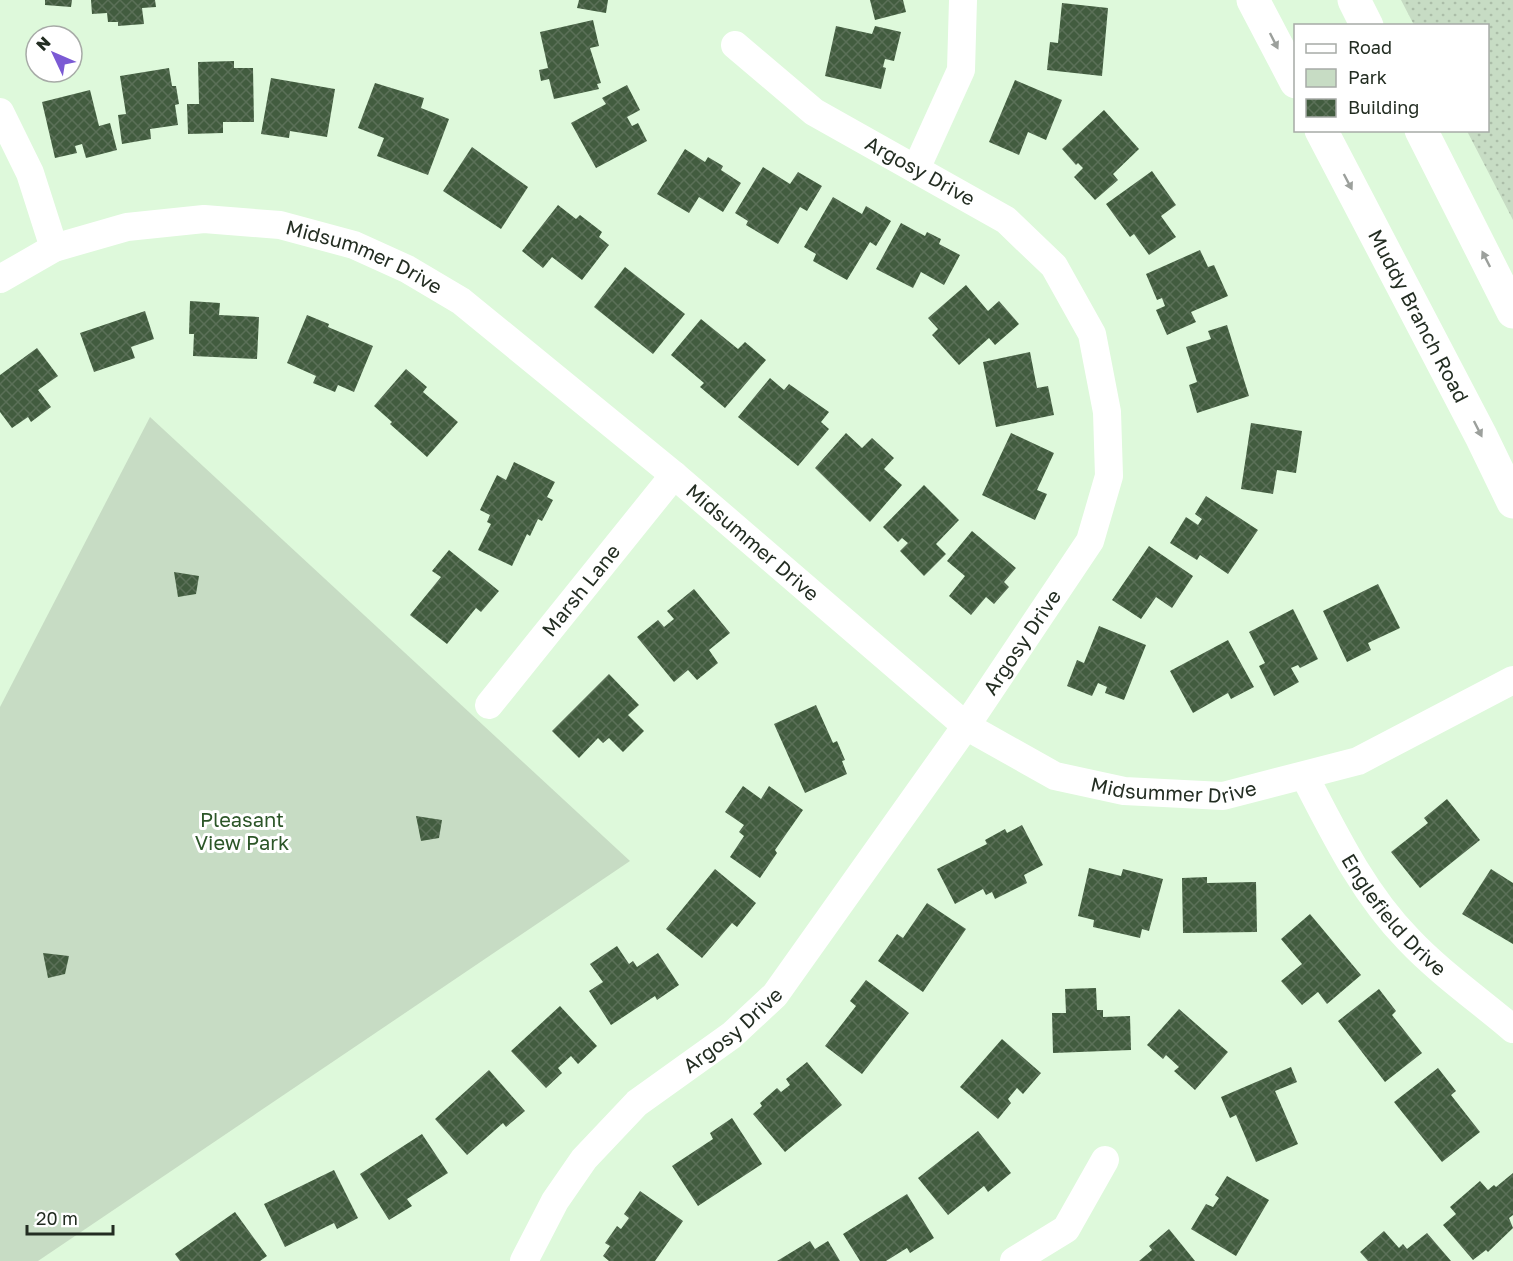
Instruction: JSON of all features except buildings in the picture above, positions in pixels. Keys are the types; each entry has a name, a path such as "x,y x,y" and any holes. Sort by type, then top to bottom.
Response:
{"main road":[{"path":"1253,0 1294,78"},
{"path":"1354,0 1366,24"},
{"name":"Muddy Branch Road","path":"1322,132 1481,436 1513,502"},
{"path":"1422,132 1513,312"}],"street":[{"path":"916,168 961,70 963,0"},
{"name":"Argosy Drive","path":"524,1261 555,1201 584,1159 637,1103 732,1035 775,995 966,726 1090,541 1109,476 1107,412 1092,334 1054,266 1006,220 814,112 735,45"},
{"path":"0,112 30,173 54,248"},
{"name":"Midsummer Drive","path":"0,279 54,248 128,227 204,219 279,225 354,245 407,269 461,301 674,475 966,726 1055,776 1124,791 1223,796 1305,777 1358,761 1513,680"},
{"name":"Marsh Lane","path":"489,705 674,475"},
{"name":"Englefield Drive","path":"1305,777 1341,847 1377,902 1408,940 1513,1029"},
{"path":"1014,1261 1066,1229 1105,1160"}],"green space":[{"path":"1401,0 1513,0 1513,220 1468,132 1489,132 1489,24 1413,24"},
{"name":"Pleasant View Park","path":"150,417 630,861 38,1261 0,1261 0,707"}]}
